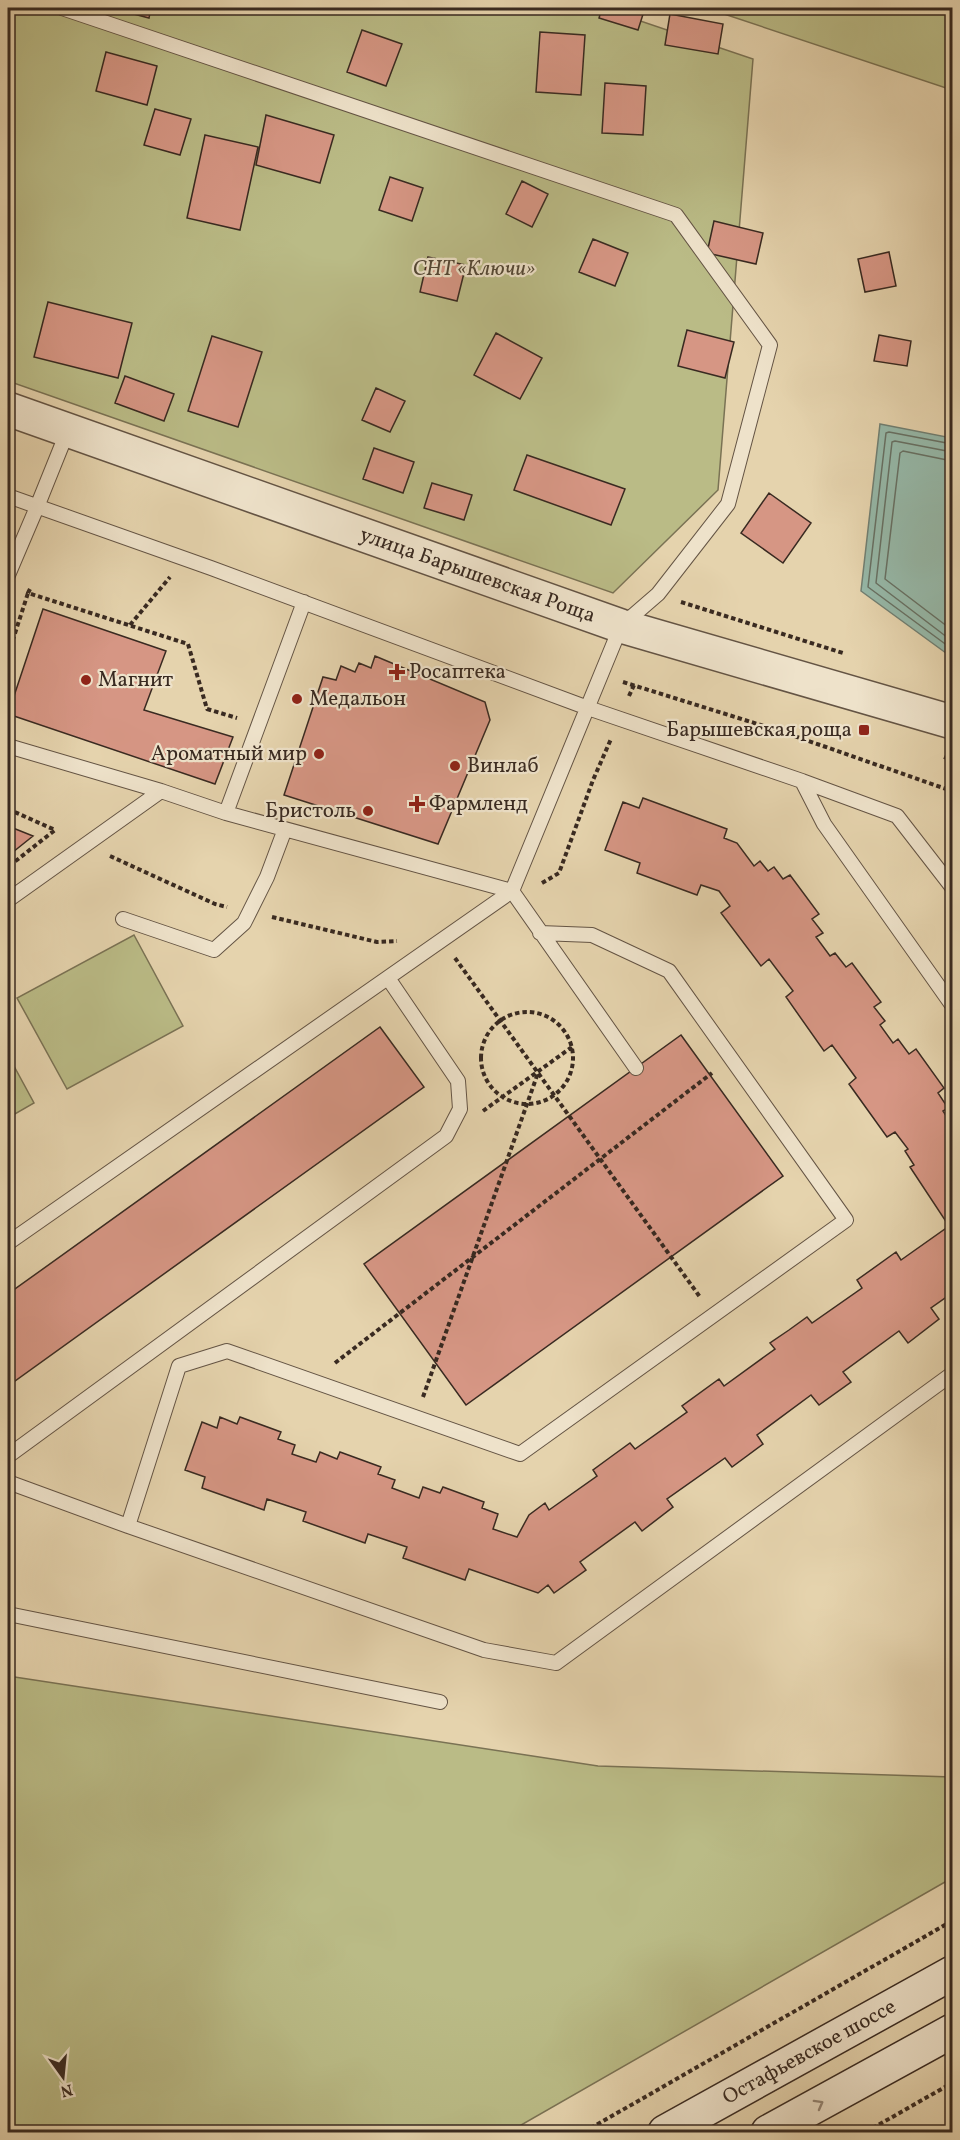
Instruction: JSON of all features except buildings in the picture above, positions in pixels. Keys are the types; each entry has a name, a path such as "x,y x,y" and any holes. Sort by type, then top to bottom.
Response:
{"street":[{"name":"улица Барышевская Роща","path":"8,409 621,626 952,722"},
{"name":"Остафьевское шоссе","path":"665,2133 952,1973"},
{"path":"768,2133 952,2031"}],"lane":[{"path":"8,1243 512,891 621,626 658,594 728,504 770,345 676,215 62,8"},
{"path":"8,574 68,430"},
{"path":"8,496 304,602 588,708 897,816 952,887"},
{"path":"226,813 304,602"},
{"path":"8,746 161,791 226,813 512,891 636,1068"},
{"path":"802,781 824,824 952,1005"},
{"path":"8,900 161,791"},
{"path":"123,919 214,950 244,923 267,877 285,829"},
{"path":"129,1526 179,1366 227,1351 520,1454 846,1220 669,970 592,935 540,933"},
{"path":"8,1456 446,1136 460,1109 458,1081 388,978"},
{"path":"8,1482 484,1650 556,1663 952,1374"},
{"path":"8,1614 440,1702"}],"path":[{"path":"130,625 175,572"},
{"path":"8,655 32,584"},
{"path":"28,593 188,644 207,709 259,725"},
{"path":"658,594 853,656"},
{"path":"601,674 780,731 952,791"},
{"path":"8,809 55,830 8,867"},
{"path":"442,940 714,1315"},
{"path":"535,1012 552,1019 565,1031 573,1047 573,1065 567,1082 555,1095 538,1102 520,1103 503,1097 490,1085 482,1069 482,1050 488,1033 500,1020 517,1013 535,1012"},
{"path":"446,1136 573,1047"},
{"path":"311,1381 731,1058"},
{"path":"416,1417 538,1072"},
{"path":"584,2133 952,1921"},
{"path":"866,2133 952,2083"}],"green space":[{"name":"СНТ «Ключи»","path":"8,8 602,8 753,59 718,490 613,593 8,381"},
{"path":"706,8 952,8 952,90"},
{"path":"134,935 183,1026 67,1089 17,998"},
{"path":"8,1055 34,1103 8,1118"},
{"path":"8,1676 598,1766 952,1777 952,1878 509,2132 8,2132"}],"water":[{"path":"880,424 952,438 952,639 950,656 861,591"}],"place":[{"name":"Росаптека","path":"397,672"},
{"name":"Магнит","path":"86,680"},
{"name":"Медальон","path":"297,699"},
{"name":"Барышевская роща","path":"864,730"},
{"name":"Ароматный мир","path":"319,754"},
{"name":"Винлаб","path":"455,766"},
{"name":"Фармленд","path":"417,804"},
{"name":"Бристоль","path":"368,811"}]}
